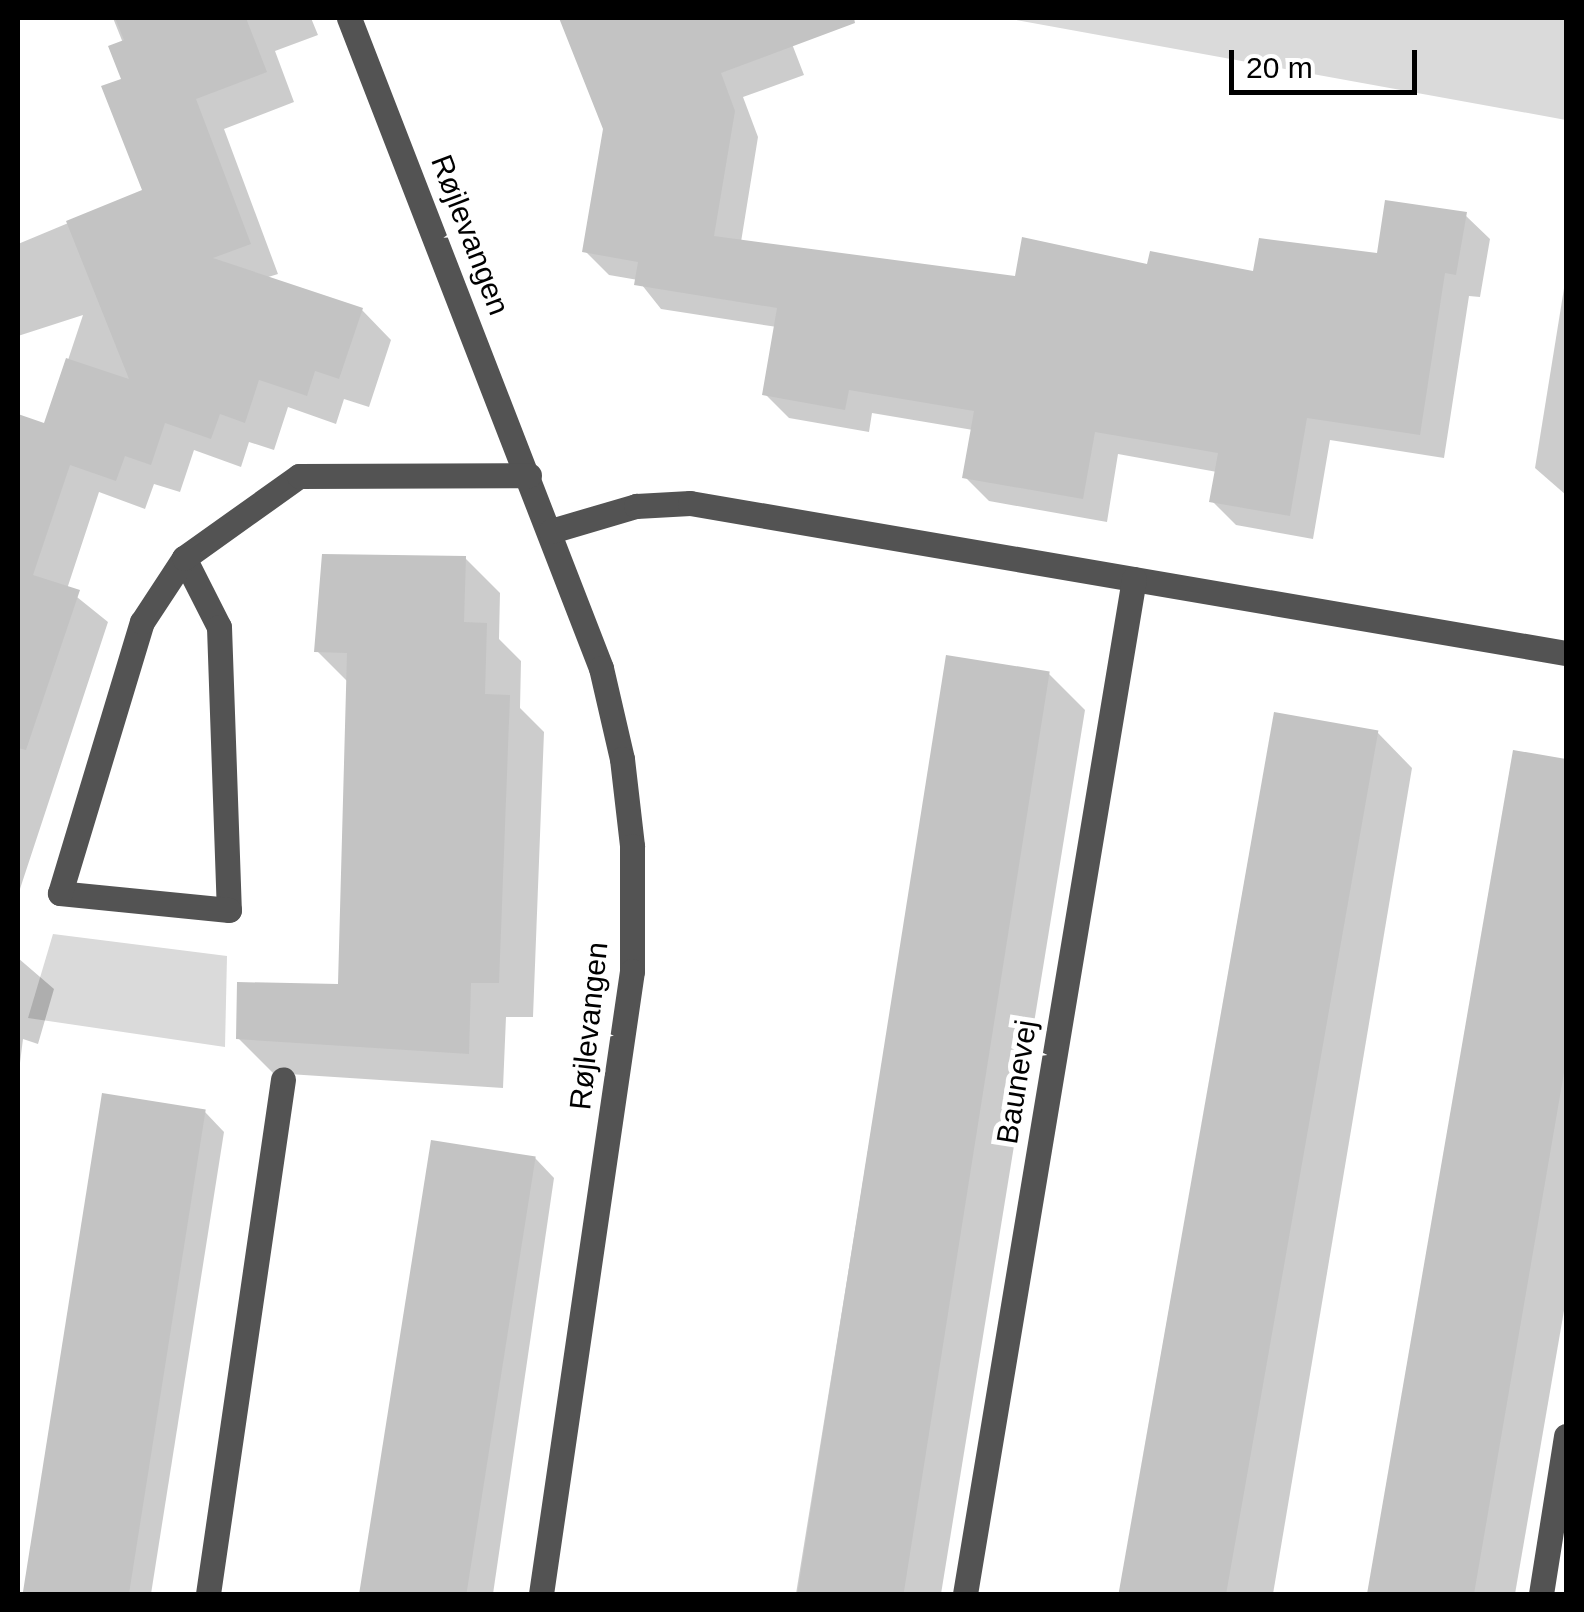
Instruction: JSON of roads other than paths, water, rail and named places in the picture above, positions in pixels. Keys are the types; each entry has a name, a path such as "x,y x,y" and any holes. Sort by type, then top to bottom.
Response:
{"street":[{"name":"Røjlevangen","path":"350,18 602,668 622,759 632,846 632,971 542,1594"},
{"path":"184,558 219,627 229,910 60,893 142,622 184,558 299,476 529,476"},
{"path":"550,530 636,506 690,504 1566,654"},
{"name":"Baunevej","path":"965,1594 1134,580"},
{"path":"208,1594 283,1079"},
{"path":"1540,1594 1566,1436"}]}
